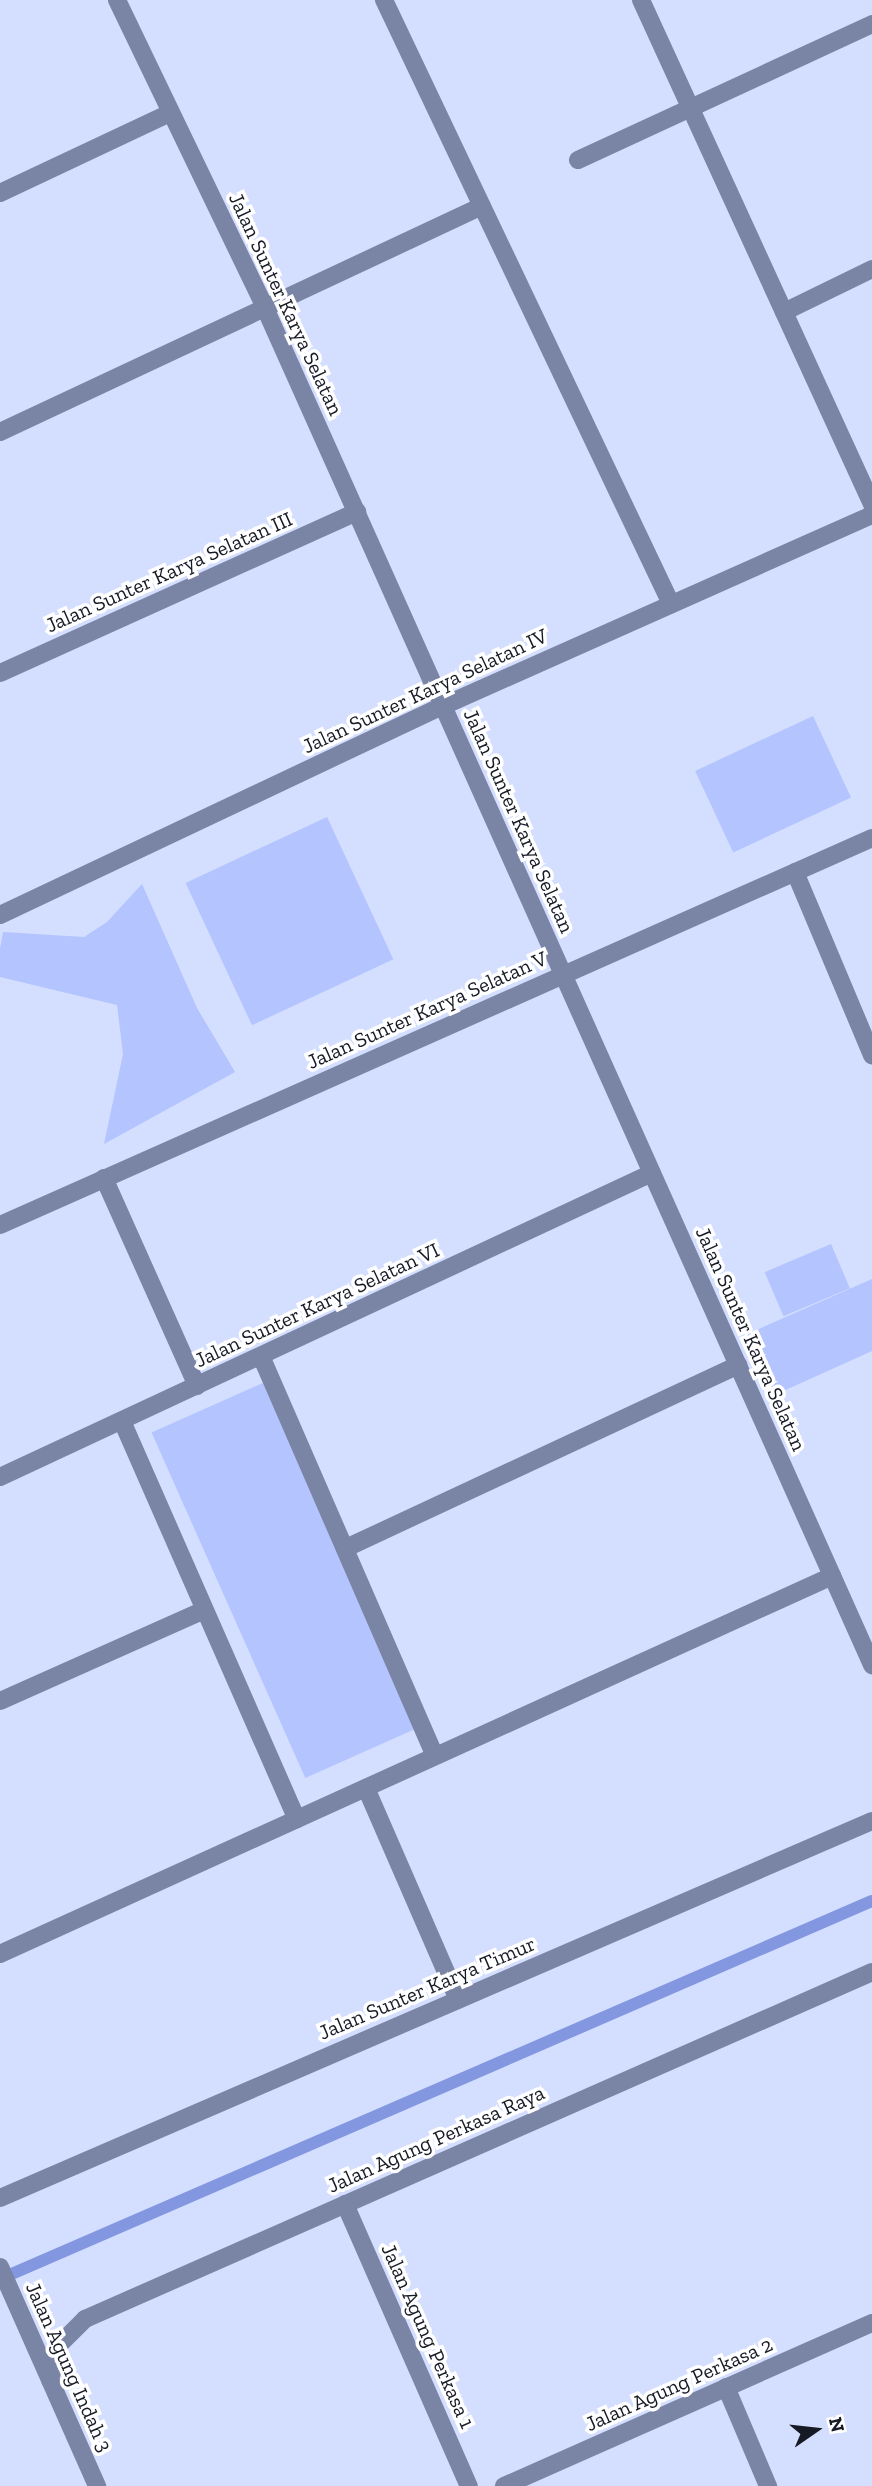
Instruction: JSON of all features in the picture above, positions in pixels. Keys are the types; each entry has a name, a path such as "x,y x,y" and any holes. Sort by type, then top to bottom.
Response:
{"street":[{"name":"Jalan Sunter Karya Selatan","path":"117,0 265,308 872,1665"},
{"path":"384,0 671,604"},
{"path":"641,0 872,504"},
{"path":"578,160 692,111 872,24"},
{"path":"0,193 170,113"},
{"path":"0,432 482,206"},
{"path":"784,312 872,269"},
{"name":"Jalan Sunter Karya Selatan III","path":"0,673 356,512"},
{"name":"Jalan Sunter Karya Selatan IV","path":"0,915 443,706 872,515"},
{"name":"Jalan Sunter Karya Selatan V","path":"0,1225 872,838"},
{"path":"795,872 872,1055"},
{"name":"Jalan Sunter Karya Selatan VI","path":"0,1477 652,1173"},
{"path":"104,1178 197,1386"},
{"path":"261,1356 435,1756"},
{"path":"346,1548 738,1365"},
{"path":"122,1421 297,1819"},
{"path":"0,1954 832,1576"},
{"path":"0,1701 204,1610"},
{"path":"366,1788 458,2000"},
{"name":"Jalan Sunter Karya Timur","path":"0,2198 872,1821"},
{"name":"Jalan Agung Perkasa Raya","path":"50,2380 59,2345 85,2319 872,1972"},
{"name":"Jalan Agung Perkasa 1","path":"345,2204 469,2486"},
{"name":"Jalan Agung Indah 3","path":"0,2267 97,2486"},
{"name":"Jalan Agung Perkasa 2","path":"504,2486 872,2323"},
{"path":"726,2388 768,2486"}],"shaded area":[{"path":"813,716 851,798 733,853 695,771"},
{"path":"327,817 393,959 252,1025 186,883"},
{"path":"142,884 197,1008 235,1072 104,1144 123,1054 117,1005 0,977 0,949 3,932 84,937 107,922"},
{"path":"831,1244 850,1288 783,1316 765,1272"},
{"path":"872,1279 872,1351 770,1397 743,1336"},
{"path":"263,1383 417,1728 305,1778 152,1433"}],"waterway":[{"path":"0,2279 872,1901"}]}
